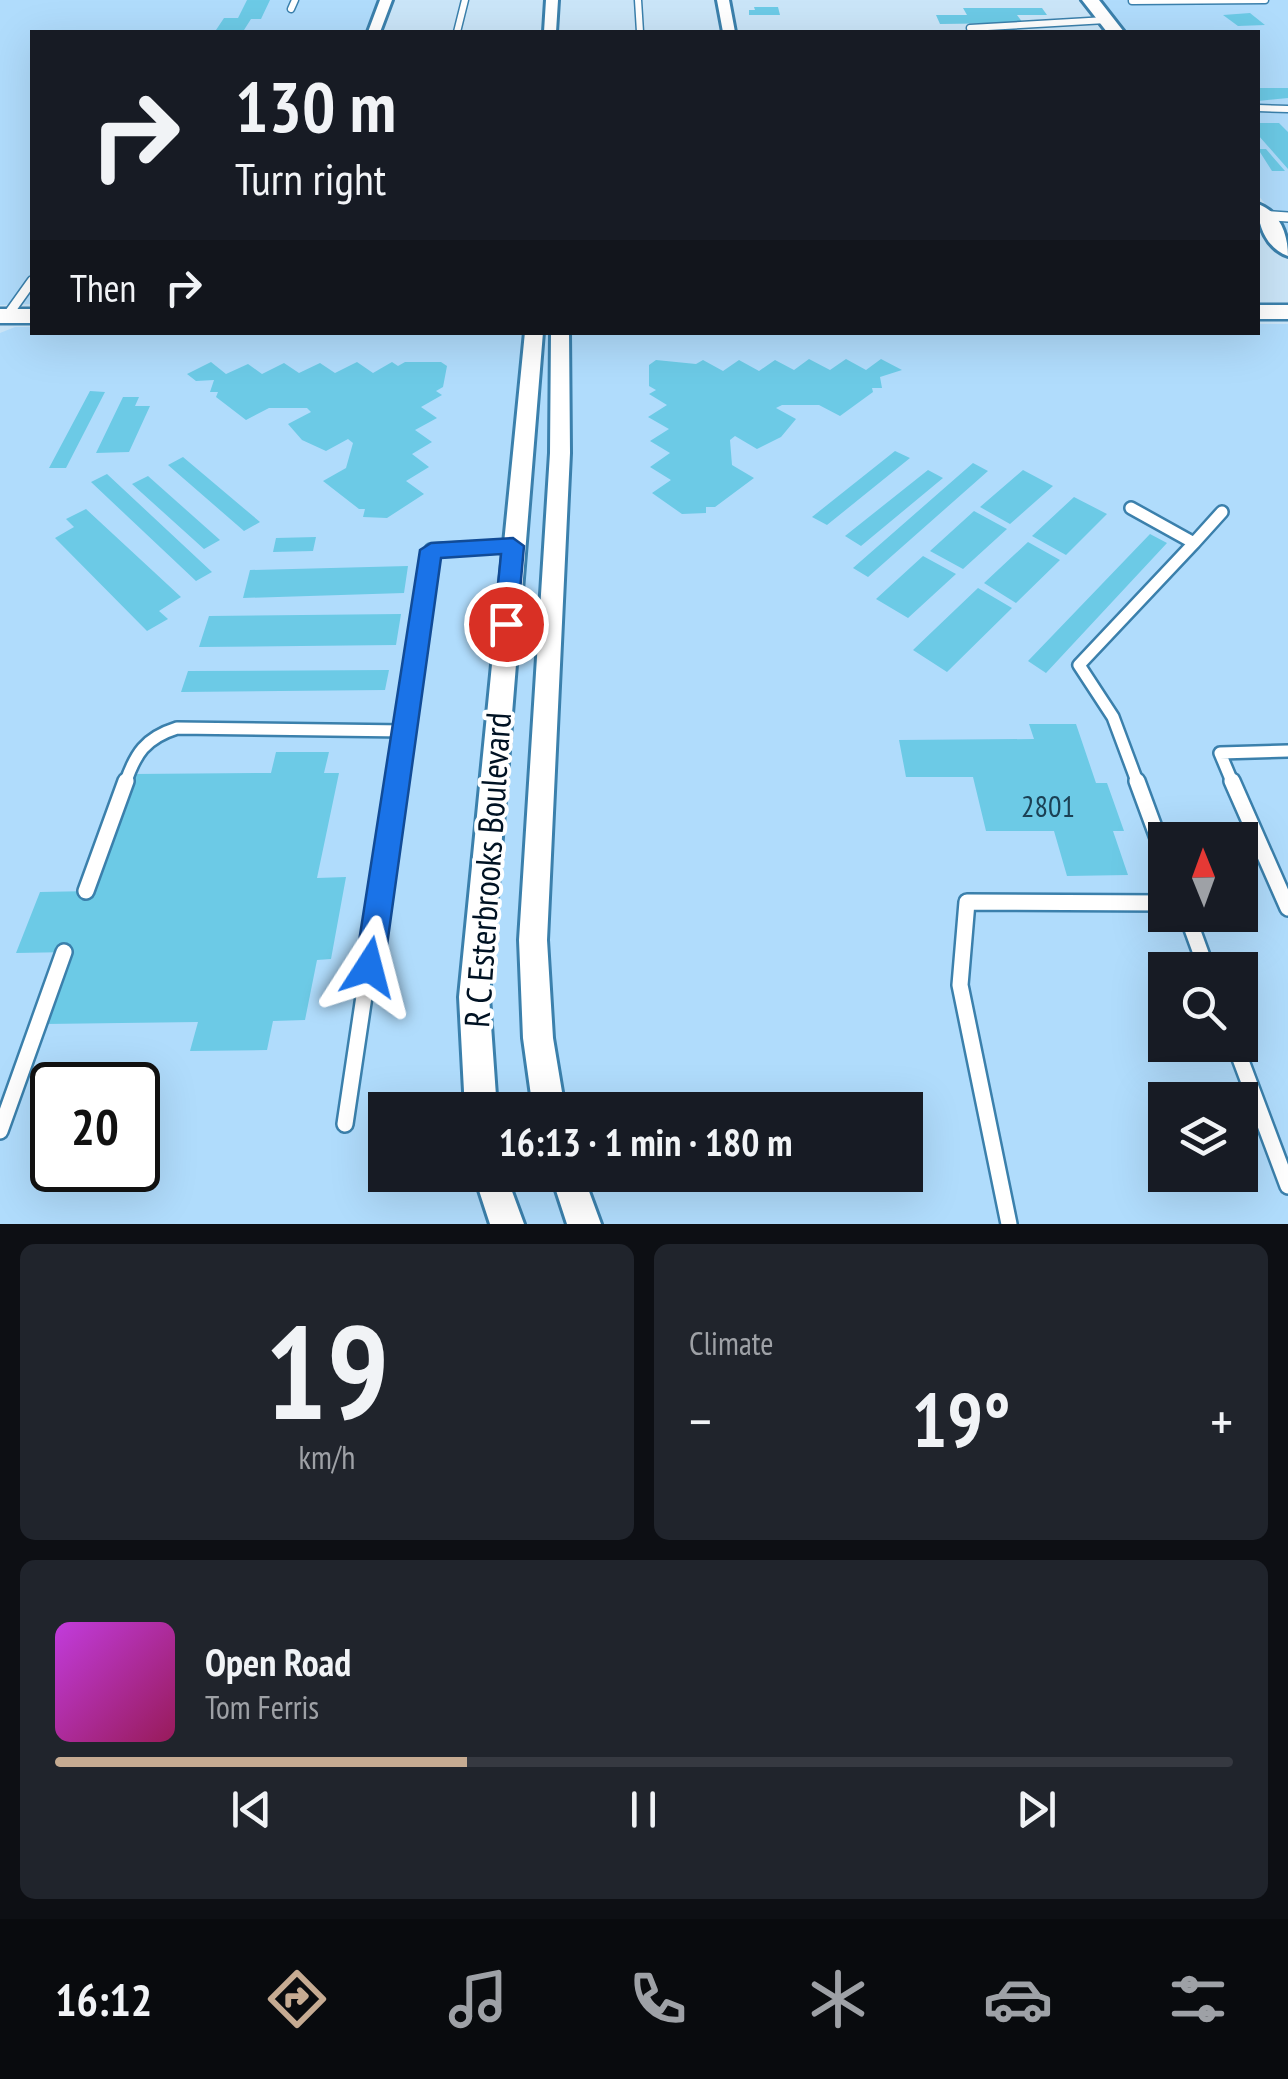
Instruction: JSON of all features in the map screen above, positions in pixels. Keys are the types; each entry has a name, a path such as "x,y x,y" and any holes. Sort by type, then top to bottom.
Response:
{"main road":[{"path":"1090,0 1111,26"},
{"path":"1266,218 1288,249"}],"street":[{"path":"375,30 386,0"},
{"path":"550,30 552,0"},
{"path":"724,0 729,30"},
{"path":"1260,312 1288,312"},
{"path":"3,316 30,316"},
{"name":"R C Esterbrooks Boulevard","path":"479,1092 474,997 534,335"},
{"name":"R C Esterbrooks Boulevard","path":"546,1092 538,1038 533,940 560,453 561,335"},
{"path":"496,1192 508,1224"},
{"path":"573,1192 584,1224"}],"lane":[{"path":"290,9 295,0"},
{"path":"458,30 465,0"},
{"path":"638,0 640,30"},
{"path":"1132,1 1265,0"},
{"path":"970,28 1111,26"},
{"path":"1260,108 1288,109"},
{"path":"3,316 30,283"},
{"path":"1131,508 1194,543"},
{"path":"1152,822 1113,718 1080,666 1222,512"},
{"path":"345,1124 431,550 513,546"},
{"path":"86,891 135,755 144,742 160,732 177,728 406,731"},
{"path":"1288,751 1220,752 1288,908"},
{"path":"1009,1224 960,986 968,902 1148,903"},
{"path":"0,1130 64,952"},
{"path":"1241,1062 1288,1186"}],"shaded area":[{"path":"0,0 382,0 371,30 30,30 30,304 0,305"},
{"path":"1098,0 1288,0 1288,232 1260,197 1260,30 1122,30"},
{"path":"1260,324 1288,324 1288,1224 0,1224 0,333 30,327 30,335 1260,335"}],"building":[{"path":"247,0 270,0 261,19 251,19 244,30 216,30 224,18 238,18"},
{"path":"754,7 778,7 780,15 749,15"},
{"path":"963,8 1042,8 1047,15 1017,15 1023,23 940,24 936,15 967,15"},
{"path":"1250,13 1265,25 1238,26 1223,15"},
{"path":"1260,88 1288,88 1288,98 1260,101"},
{"path":"1260,123 1279,123 1288,132 1288,169 1260,137"},
{"path":"1260,149 1266,149 1285,171 1272,171"},
{"path":"809,359 830,370 846,359 866,370 881,359 902,370 880,377 882,388 872,388 873,392 840,416 819,405 776,408 796,419 781,437 757,449 735,436 730,440 732,465 754,478 715,507 706,507 706,513 682,514 652,493 671,480 650,467 670,453 650,441 669,429 648,417 667,405 649,394 656,390 649,386 649,365 656,360 696,364 703,360 723,371 739,360 759,371 775,360 794,370"},
{"path":"211,362 226,374 248,364 262,374 284,363 299,373 320,363 335,373 357,362 373,373 392,362 398,366 405,362 441,362 447,366 443,387 436,391 442,395 421,407 437,418 415,430 432,442 412,454 429,467 406,481 424,494 387,518 363,517 365,509 359,509 323,481 346,468 353,443 348,439 326,451 302,440 288,424 311,412 307,408 269,408 246,420 216,397 218,392 210,392 214,380 196,381 187,374"},
{"path":"90,391 105,392 66,468 49,468"},
{"path":"123,397 139,397 135,406 150,406 129,452 96,453"},
{"path":"895,451 910,458 827,525 812,517"},
{"path":"183,457 260,522 244,531 168,465"},
{"path":"973,463 988,471 868,577 853,568"},
{"path":"928,470 943,478 861,546 845,536"},
{"path":"1023,470 1053,486 1010,524 980,507"},
{"path":"107,474 212,572 196,581 91,482"},
{"path":"148,476 220,540 204,549 132,484"},
{"path":"1074,497 1107,514 1066,555 1032,536"},
{"path":"86,509 181,597 159,611 168,619 147,631 55,538 74,527 66,519"},
{"path":"974,511 1007,529 963,569 930,551"},
{"path":"1150,534 1167,543 1046,673 1028,661"},
{"path":"316,537 313,551 273,552 276,538"},
{"path":"1028,542 1060,560 1016,603 984,583"},
{"path":"923,556 956,574 908,618 876,599"},
{"path":"408,566 404,593 243,598 250,570"},
{"path":"978,588 1012,608 947,672 913,650"},
{"path":"401,614 396,645 199,647 209,616"},
{"path":"389,670 385,690 181,692 188,671"},
{"path":"1029,724 1076,724 1096,783 1107,783 1124,831 1113,831 1128,875 1067,876 1054,831 986,831 973,777 906,777 899,740 1034,739"},
{"path":"276,752 329,752 324,773 339,773 317,878 346,877 331,959 317,960 305,1020 273,1021 267,1050 190,1051 198,1022 45,1024 71,952 16,953 40,892 92,891 133,774 271,773"}],"route":[{"path":"369,967 431,550 513,546 506,624"}]}
